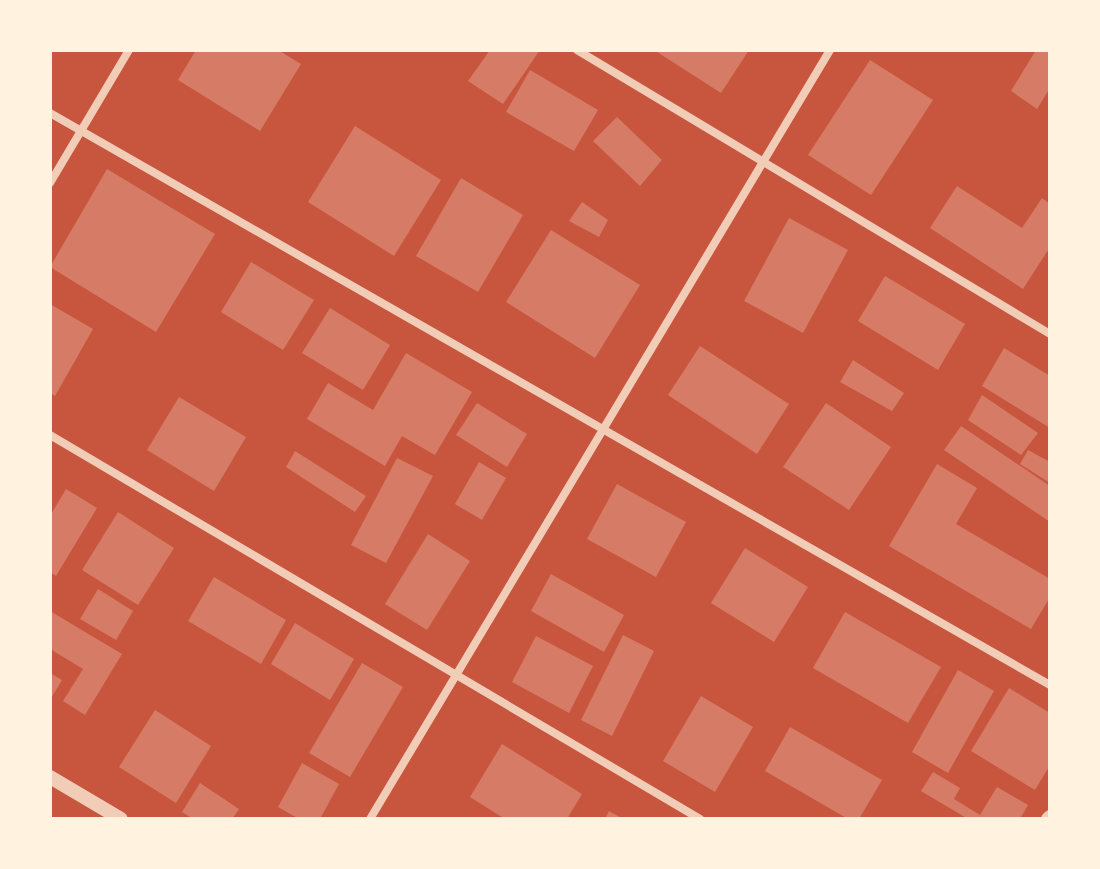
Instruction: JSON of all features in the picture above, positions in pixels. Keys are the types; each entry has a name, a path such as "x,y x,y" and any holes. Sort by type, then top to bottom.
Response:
{"street":[{"path":"50,183 129,50"},
{"path":"577,50 1050,334"},
{"path":"370,819 830,50"},
{"path":"50,113 1050,685"},
{"path":"50,435 700,819"},
{"path":"50,777 121,819"}],"building":[{"path":"196,50 278,50 301,64 260,131 178,80"},
{"path":"490,50 540,50 503,104 468,81"},
{"path":"654,50 749,50 721,93"},
{"path":"1036,50 1050,50 1050,88 1037,109 1011,91"},
{"path":"870,60 933,100 871,195 808,155"},
{"path":"530,70 598,110 574,151 506,112"},
{"path":"617,117 662,160 640,186 593,141"},
{"path":"355,126 441,180 394,256 308,202"},
{"path":"107,169 215,234 156,332 50,267"},
{"path":"461,178 523,215 478,292 416,256"},
{"path":"957,186 1022,228 1042,198 1050,204 1050,247 1023,289 930,228"},
{"path":"582,202 608,220 599,237 569,221"},
{"path":"789,218 848,250 803,333 744,301"},
{"path":"551,230 640,285 595,358 506,302"},
{"path":"251,262 314,300 283,350 221,312"},
{"path":"885,276 965,324 938,370 858,321"},
{"path":"50,304 93,329 55,396 50,393"},
{"path":"330,308 390,345 363,390 302,353"},
{"path":"700,346 789,404 757,454 668,395"},
{"path":"1004,348 1050,376 1050,428 982,386"},
{"path":"406,353 472,392 435,455 402,436 385,466 307,419 328,383 373,410"},
{"path":"853,360 904,393 892,411 840,382"},
{"path":"982,395 1038,433 1021,455 968,420"},
{"path":"179,397 246,437 214,491 147,450"},
{"path":"477,403 527,434 507,467 456,435"},
{"path":"826,403 891,447 849,510 783,467"},
{"path":"961,426 1050,486 1050,522 944,450"},
{"path":"1028,450 1050,462 1050,483 1020,464"},
{"path":"295,451 366,496 355,512 286,467"},
{"path":"397,458 433,476 386,563 351,545"},
{"path":"479,462 506,478 482,520 455,504"},
{"path":"937,464 977,488 956,524 1050,579 1050,597 1031,629 889,546"},
{"path":"617,484 686,522 656,577 587,539"},
{"path":"66,489 97,508 56,576 50,572 50,516"},
{"path":"118,512 174,548 138,605 82,570"},
{"path":"428,534 470,561 427,630 385,604"},
{"path":"745,548 808,587 774,642 711,603"},
{"path":"551,574 624,615 604,652 531,611"},
{"path":"214,577 286,620 261,664 188,621"},
{"path":"98,589 133,611 116,640 80,619"},
{"path":"50,611 122,654 85,715 63,701 83,669 50,649"},
{"path":"845,612 941,667 908,723 813,668"},
{"path":"295,623 354,659 330,700 271,664"},
{"path":"623,635 654,651 612,736 581,720"},
{"path":"536,636 593,666 569,713 512,682"},
{"path":"362,663 403,687 350,777 309,753"},
{"path":"958,670 994,691 948,773 912,752"},
{"path":"50,673 62,680 50,700"},
{"path":"1009,688 1050,713 1050,765 1035,790 971,751"},
{"path":"701,696 753,727 715,792 663,761"},
{"path":"155,710 211,746 176,803 119,767"},
{"path":"790,727 882,780 859,819 848,819 765,771"},
{"path":"502,744 582,794 567,819 505,819 470,797"},
{"path":"302,763 339,784 320,819 299,819 278,807"},
{"path":"933,772 960,788 954,799 980,815 997,787 1028,805 1020,819 968,819 921,791"},
{"path":"200,783 239,809 232,819 193,819 182,812"},
{"path":"609,811 623,819 605,819"}]}
